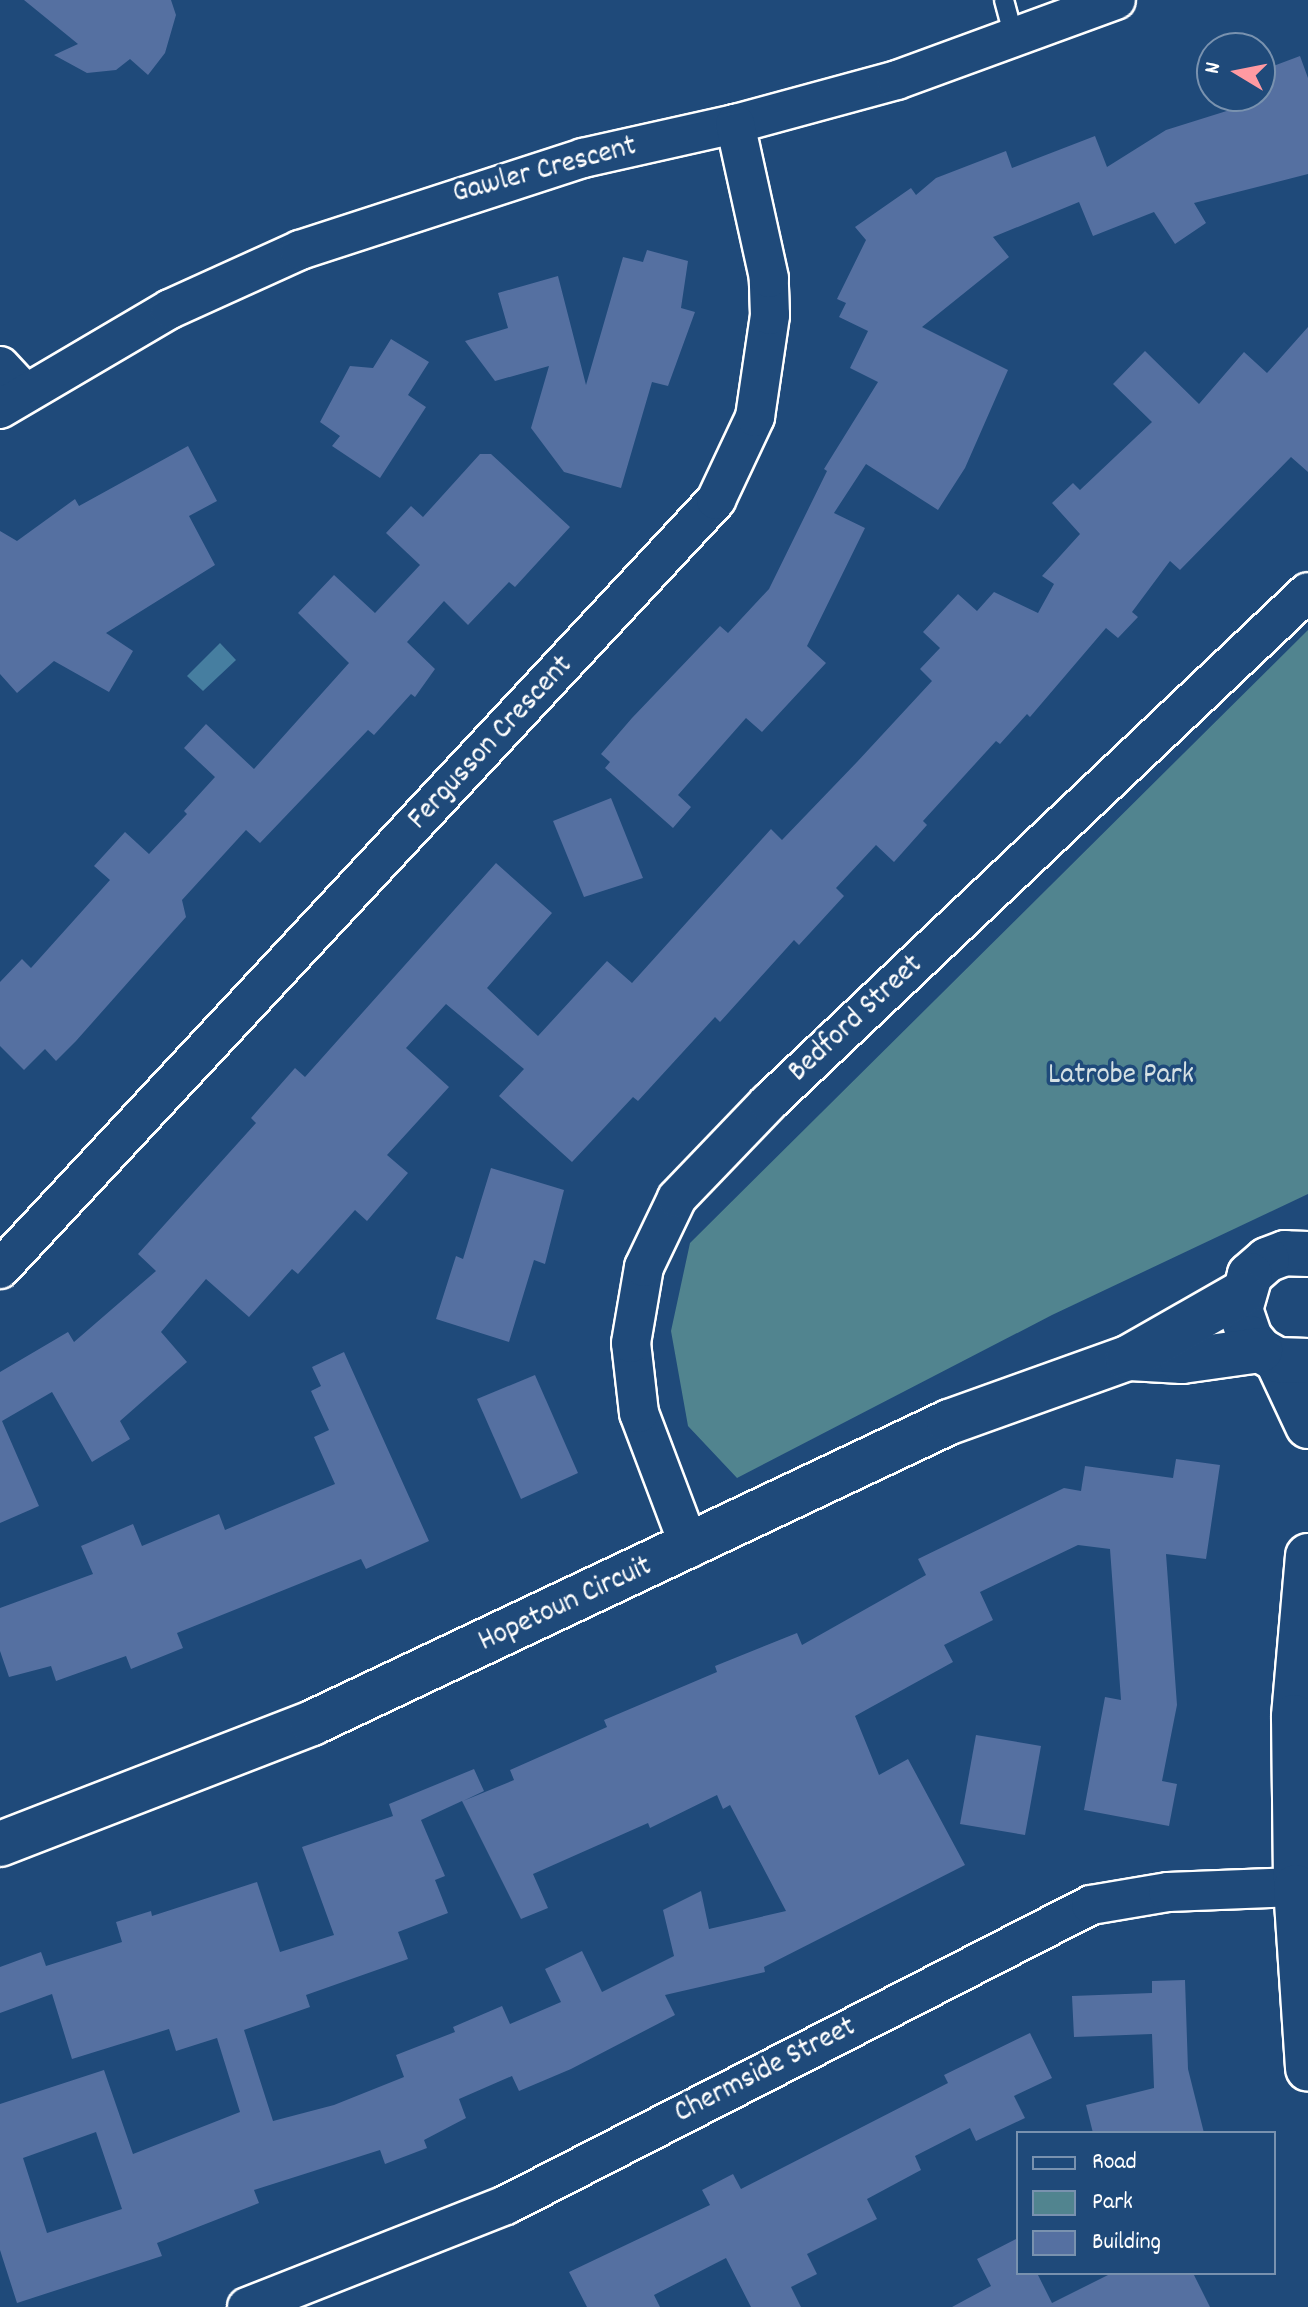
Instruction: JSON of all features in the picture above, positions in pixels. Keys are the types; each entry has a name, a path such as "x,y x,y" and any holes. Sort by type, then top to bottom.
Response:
{"main road":[{"name":"Hopetoun Circuit","path":"0,1844 312,1723 690,1548 949,1422 1128,1358 1202,1321 1242,1293 1250,1275 1267,1260 1285,1253 1308,1254"},
{"path":"1242,1293 1243,1324 1282,1357 1308,1426"},
{"name":"Hopetoun Circuit","path":"1128,1358 1182,1361 1282,1357"},
{"path":"1308,1556 1294,1717 1296,1887 1308,2069"}],"street":[{"name":"Gawler Crescent","path":"8,389 170,309 300,250 583,158 735,124 897,80 1116,0"},
{"name":"Fergusson Crescent","path":"0,1269 716,500 755,417 770,315 769,278 735,124"},
{"name":"Bedford Street","path":"690,1548 639,1413 631,1343 644,1267 677,1198 768,1103 1308,592"},
{"name":"Chermside Street","path":"247,2307 506,2205 1091,1905 1168,1892 1296,1887"}],"lane":[{"path":"1004,0 1014,37"}],"green space":[{"name":"Latrobe Park","path":"1308,630 1308,1194 1052,1315 737,1478 688,1426 671,1331 690,1243"}],"water":[{"path":"220,643 236,660 203,691 187,676"}],"building":[{"path":"24,0 171,0 176,15 165,53 148,75 130,59 116,70 87,73 54,55 78,44"},
{"path":"1300,56 1308,78 1308,174 1194,203 1206,223 1175,244 1154,212 1093,236 1079,202 993,237 1009,257 922,327 1008,370 965,468 938,510 866,464 834,513 865,528 807,646 826,663 762,732 746,718 678,795 691,807 673,828 605,768 610,762 601,754 720,626 728,633 769,589 827,471 824,469 878,382 850,368 868,331 839,317 846,303 837,299 866,240 855,227 911,188 916,195 936,178 1006,151 1012,168 1095,136 1107,167 1166,130 1223,112 1276,112 1276,65"},
{"path":"647,250 688,261 681,308 695,312 668,386 652,382 621,488 564,472 531,428 549,366 495,381 465,341 508,328 498,293 558,276 586,385 623,257 643,262"},
{"path":"1308,327 1308,472 1291,457 1180,570 1170,561 1132,612 1138,617 1118,638 1106,628 1030,717 1027,714 1000,744 996,741 923,821 927,825 894,862 876,845 836,888 844,896 799,945 794,940 720,1022 715,1017 638,1101 633,1097 572,1162 499,1096 524,1069 446,1004 406,1048 449,1087 387,1155 408,1173 367,1221 355,1210 298,1274 292,1269 249,1317 206,1279 161,1332 187,1362 120,1421 130,1439 92,1462 52,1392 2,1421 39,1506 0,1523 0,1372 68,1332 74,1342 156,1271 138,1254 256,1123 251,1118 295,1068 305,1077 496,863 552,913 487,988 538,1036 607,961 632,983 771,829 782,840 857,762 932,681 920,669 940,648 923,632 958,594 977,611 994,592 1038,613 1054,584 1042,576 1080,534 1052,503 1073,483 1080,490 1152,422 1113,384 1145,351 1199,404 1244,352 1267,373"},
{"path":"391,339 429,362 408,395 426,407 380,478 332,446 340,436 320,422 350,366 373,368"},
{"path":"188,446 217,501 189,516 215,565 106,633 133,651 109,692 54,661 17,693 0,674 0,531 17,541 75,499 79,506"},
{"path":"480,454 491,454 570,527 515,587 509,582 468,625 444,601 407,642 435,669 415,697 411,694 374,735 368,730 260,843 246,830 182,900 186,917 76,1041 56,1061 45,1049 24,1070 0,1046 0,982 22,959 31,968 110,880 94,866 125,832 149,854 187,814 184,811 215,777 184,748 206,724 254,769 349,663 298,613 334,575 375,613 420,565 386,533 411,506 423,517"},
{"path":"611,798 643,878 584,897 553,821"},
{"path":"491,1168 564,1190 545,1264 534,1260 509,1342 436,1319 456,1256 463,1259"},
{"path":"344,1352 429,1541 366,1569 361,1559 177,1633 183,1648 131,1669 126,1656 56,1681 51,1666 9,1677 0,1651 0,1608 93,1574 81,1546 133,1524 142,1546 219,1514 225,1530 335,1484 314,1437 329,1430 311,1391 321,1386 312,1367"},
{"path":"535,1375 578,1473 521,1499 477,1399"},
{"path":"1176,1459 1220,1465 1206,1559 1166,1554 1177,1705 1162,1781 1177,1784 1169,1826 1084,1810 1105,1697 1121,1700 1110,1549 1078,1545 980,1592 993,1620 944,1645 953,1662 855,1716 879,1775 908,1759 965,1865 764,1967 765,1972 665,1995 675,2015 571,2069 519,2091 512,2076 459,2099 466,2118 424,2140 427,2148 385,2164 380,2150 254,2190 259,2203 157,2243 162,2256 17,2303 0,2250 0,2104 104,2070 133,2154 240,2112 217,2038 176,2051 169,2029 72,2059 52,1994 0,2013 0,1967 41,1952 46,1966 122,1942 116,1922 151,1911 152,1916 257,1882 280,1952 334,1935 302,1847 393,1816 389,1804 474,1769 484,1791 463,1801 514,1780 510,1770 607,1727 604,1720 717,1672 715,1666 797,1633 802,1645 926,1575 918,1559 1064,1488 1081,1491 1085,1466 1173,1478","holes":["717,1795 723,1809 730,1805 786,1911 709,1929 701,1891 663,1910 674,1956 602,1992 582,1951 545,1969 561,2002 510,2024 502,2006 453,2027 455,2032 396,2055 404,2077 334,2105 273,2121 244,2030 310,2007 306,1995 408,1959 398,1932 448,1913 435,1880 445,1876 421,1820 462,1801 521,1919 548,1908 533,1874 648,1823 650,1828","96,2132 122,2209 47,2233 23,2158"]},
{"path":"976,1735 1041,1746 1025,1835 960,1824"},
{"path":"1185,1980 1188,2069 1204,2131 1092,2131 1086,2105 1154,2088 1152,2034 1074,2037 1072,1996 1152,1993 1152,1981"},
{"path":"1030,2033 1052,2078 1014,2096 1025,2118 976,2141 970,2128 915,2156 921,2170 867,2199 877,2219 807,2254 817,2274 791,2287 801,2307 751,2307 726,2258 654,2295 660,2307 587,2307 569,2272 710,2205 702,2190 733,2174 741,2189 948,2083 944,2075"},
{"path":"1016,2239 1016,2275 1038,2275 1052,2303 1108,2275 1194,2275 1210,2307 952,2307 991,2286 977,2259"}]}
